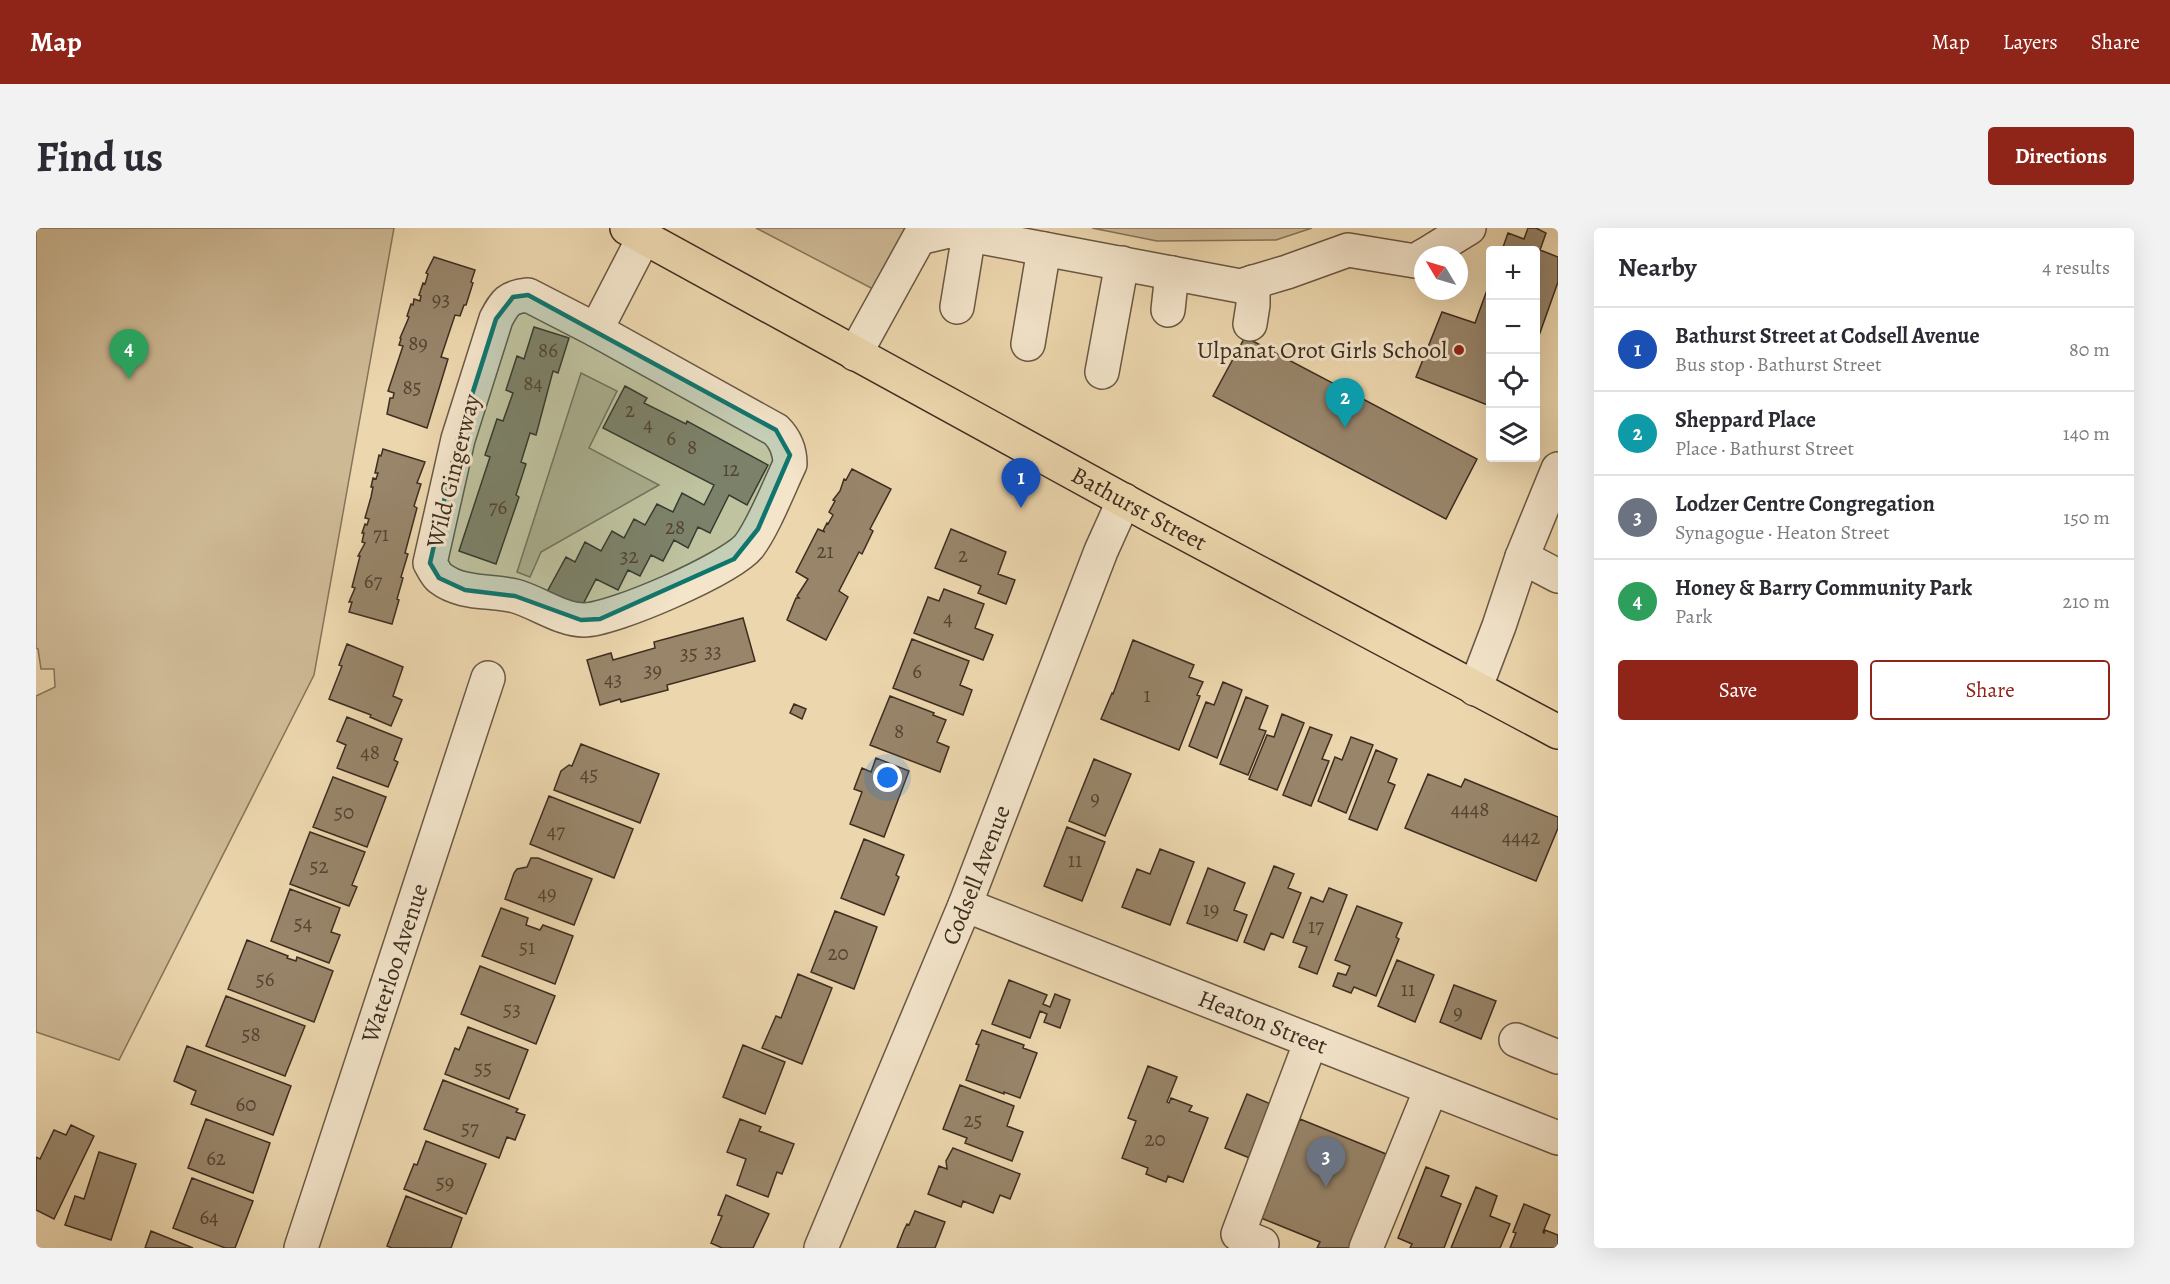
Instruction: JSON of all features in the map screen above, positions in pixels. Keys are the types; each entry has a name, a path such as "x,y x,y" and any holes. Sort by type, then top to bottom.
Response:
{"main road":[{"name":"Bathurst Street","path":"635,232 1124,500 1558,732"}],"street":[{"path":"1440,246 1469,228"},
{"path":"855,354 919,238 949,231 1240,286 1287,273 1348,250 1414,261"},
{"path":"596,330 635,232"},
{"path":"957,307 969,234"},
{"path":"1028,344 1044,249"},
{"path":"1102,372 1122,263"},
{"path":"1168,310 1172,273"},
{"path":"1250,324 1253,282"},
{"name":"Wild Gingerway","path":"528,295 596,330 776,430 782,436 790,455 790,464 748,546 734,559 708,574 600,619 581,620 515,597 465,590 439,578 430,563 458,439 496,319 503,305 513,297 528,295"},
{"path":"1475,689 1522,557 1558,469"},
{"name":"Codsell Avenue","path":"821,1248 965,905 1101,550 1124,500"},
{"path":"1522,557 1558,576"},
{"name":"Waterloo Avenue","path":"301,1248 488,678"},
{"name":"Heaton Street","path":"965,905 1558,1138"},
{"path":"1516,1040 1558,1057"},
{"path":"1264,1247 1238,1234 1311,1041"},
{"path":"1366,1248 1431,1089"}],"highlighted area":[{"path":"528,295 776,430 790,455 758,529 734,559 600,619 581,620 515,596 465,590 439,578 430,563 458,439 496,319 513,297"}],"shaded area":[{"path":"36,228 394,228 314,675 119,1060 36,1032 36,696 55,687 54,669 41,669 36,648"},
{"path":"756,228 914,228 873,289"},
{"path":"1092,228 1312,228 1276,240 1157,241"},
{"path":"581,373 617,391 589,448 659,485 541,552 530,577 517,572"}],"building":[{"path":"1528,228 1536,228 1546,233 1540,250 1540,246 1503,246 1508,233 1524,239"},
{"path":"1540,250 1558,257 1558,282 1540,333"},
{"path":"434,257 475,270 466,305 460,316 455,315 441,357 448,359 427,428 387,414 390,398 393,398 394,393 388,391 403,346 399,345 400,338 409,317 407,316 411,304 413,305 414,299 420,301 421,296 419,295 423,283 425,284 428,274 426,273"},
{"name":"Ulpanat Orot Girls School","path":"1486,293 1486,404 1416,377 1442,312 1475,323"},
{"path":"534,327 569,338 558,373 553,371 536,435 530,433 521,462 526,464 516,495 519,497 496,564 459,551 490,457 485,455 497,419 503,421 513,393 506,390 517,356 524,359"},
{"path":"1245,337 1477,459 1446,519 1213,396"},
{"path":"625,386 647,398 644,403 686,424 687,421 768,465 747,505 729,495 710,533 698,527 688,548 674,540 663,561 651,555 640,576 628,570 618,590 596,579 580,610 547,592 566,557 575,562 585,542 601,551 612,531 624,538 634,519 645,525 657,504 673,512 682,493 704,505 714,485 603,428"},
{"path":"383,449 425,462 417,483 421,484 414,506 417,508 405,553 408,554 392,624 349,612 352,602 349,602 355,588 352,587 360,556 358,556 365,543 362,542 364,533 362,533 369,519 365,518 373,487 371,487 373,478 376,479 378,473 375,473 379,455 381,456"},
{"path":"852,469 891,489 870,529 873,531 862,554 859,552 839,591 848,597 826,640 787,620 796,598 799,598 797,596 808,579 796,572 818,529 825,532 823,531 833,515 829,512 835,501 833,500"},
{"path":"951,529 1006,552 998,574 1015,580 1006,604 978,593 981,586 935,568"},
{"path":"944,589 984,604 975,628 993,635 983,660 914,633 928,597 939,601"},
{"path":"743,618 755,661 667,685 668,690 600,705 587,660 611,653 613,660 655,648 654,642"},
{"path":"912,639 969,661 960,685 972,690 963,715 893,688"},
{"path":"1133,640 1194,665 1189,677 1203,682 1197,695 1200,696 1179,750 1101,719"},
{"path":"347,644 403,667 393,696 402,700 391,726 370,717 371,715 329,699 342,666 339,665"},
{"path":"1223,682 1242,690 1217,758 1189,746 1206,702 1214,705"},
{"path":"890,696 946,720 937,742 949,747 940,772 870,745"},
{"path":"1246,697 1268,706 1259,729 1266,731 1248,775 1220,764"},
{"path":"794,704 806,709 802,719 790,713"},
{"path":"1282,714 1304,723 1277,790 1249,779 1267,735 1274,737"},
{"path":"347,717 402,739 394,760 398,762 388,787 337,768 346,745 337,741"},
{"path":"1310,727 1332,735 1322,759 1329,761 1311,806 1283,795"},
{"path":"1351,737 1373,745 1346,813 1318,801 1335,757 1342,760"},
{"path":"581,744 659,774 640,823 554,790 561,771 569,765 572,766"},
{"path":"1376,750 1397,759 1388,782 1395,785 1377,830 1349,819"},
{"path":"876,758 909,771 884,837 850,824 862,792 854,789 862,768 871,772"},
{"path":"1094,759 1131,774 1105,836 1069,821"},
{"path":"1428,774 1461,787 1465,779 1558,817 1558,828 1536,881 1405,828"},
{"path":"333,777 386,797 367,847 313,827"},
{"path":"549,796 633,829 614,878 530,844"},
{"path":"1067,827 1105,842 1082,901 1044,886"},
{"path":"310,832 365,852 352,885 357,887 349,906 290,884"},
{"path":"864,839 904,855 896,875 899,877 884,915 841,898"},
{"path":"1160,849 1194,862 1170,925 1122,907 1137,869 1150,874"},
{"path":"531,858 538,858 592,879 574,925 505,899 514,873 517,869 527,867"},
{"path":"1274,866 1294,874 1288,888 1301,893 1283,938 1271,933 1264,950 1244,942"},
{"path":"1208,868 1245,883 1234,910 1247,915 1237,941 1187,923"},
{"path":"1329,888 1347,895 1317,974 1299,967 1307,947 1293,942 1311,897 1323,902"},
{"path":"290,889 340,908 331,932 340,935 329,963 271,941"},
{"path":"1357,906 1402,923 1396,937 1399,939 1376,996 1354,987 1351,993 1333,986 1338,973 1346,975 1350,966 1335,960"},
{"path":"501,908 528,918 526,925 540,930 543,925 573,936 555,984 482,956"},
{"path":"835,911 877,927 854,989 811,972"},
{"path":"247,940 288,956 287,958 296,961 297,957 333,971 314,1022 228,989"},
{"path":"1397,960 1434,975 1415,1022 1378,1006"},
{"path":"480,966 555,996 536,1044 461,1014"},
{"path":"798,974 832,988 802,1064 762,1048 776,1016 781,1018"},
{"path":"1009,980 1047,995 1043,1004 1050,1007 1055,994 1070,1000 1060,1028 1044,1022 1047,1014 1040,1011 1030,1038 992,1024"},
{"path":"1454,985 1496,1001 1481,1039 1440,1022"},
{"path":"226,996 305,1026 285,1076 206,1046"},
{"path":"468,1027 528,1050 509,1099 445,1074 455,1048 459,1050"},
{"path":"982,1030 1024,1045 1023,1048 1037,1053 1020,1098 966,1080"},
{"path":"743,1045 785,1062 765,1114 723,1097"},
{"path":"187,1046 291,1086 273,1135 191,1104 196,1091 174,1081"},
{"path":"1148,1066 1177,1077 1167,1102 1169,1103 1171,1098 1192,1106 1189,1111 1208,1118 1183,1182 1168,1176 1166,1182 1146,1174 1148,1168 1122,1158 1136,1121 1128,1118"},
{"path":"443,1080 518,1109 516,1112 525,1115 515,1140 507,1137 499,1158 424,1129"},
{"path":"960,1085 1014,1106 1007,1126 1023,1132 1012,1161 965,1143 967,1138 943,1129"},
{"path":"1247,1094 1278,1107 1257,1161 1225,1148"},
{"path":"206,1119 270,1143 253,1193 188,1168"},
{"path":"740,1119 761,1127 759,1131 794,1144 782,1174 777,1172 768,1197 737,1185 746,1159 727,1152"},
{"path":"1300,1119 1391,1156 1354,1248 1317,1248 1320,1242 1261,1218"},
{"path":"71,1125 94,1136 54,1219 36,1210 36,1157 40,1159 54,1130 66,1135"},
{"path":"426,1141 486,1164 466,1214 404,1189 414,1164 417,1165"},
{"path":"953,1148 1020,1174 1010,1199 1000,1195 993,1213 963,1201 961,1207 928,1194 939,1166 947,1169 946,1161"},
{"path":"99,1152 136,1164 111,1240 65,1225 75,1196 84,1199"},
{"path":"1426,1167 1449,1176 1441,1196 1461,1204 1444,1248 1410,1248 1412,1244 1398,1238"},
{"path":"192,1178 253,1201 235,1248 225,1248 173,1228"},
{"path":"1476,1187 1497,1196 1490,1216 1510,1224 1500,1248 1451,1248"},
{"path":"726,1195 769,1214 753,1248 722,1248 711,1243 722,1216 718,1215"},
{"path":"406,1196 462,1218 451,1248 392,1248 387,1246"},
{"path":"1524,1204 1550,1215 1543,1232 1545,1230 1558,1235 1558,1248 1510,1248 1516,1233 1513,1232"},
{"path":"915,1211 945,1222 935,1248 897,1248"},
{"path":"151,1231 193,1248 145,1248"}],"place":[{"name":"Ulpanat Orot Girls School","path":"1459,350"},
{"name":"Honey & Barry Community Park","path":"129,379"},
{"name":"Sheppard Place","path":"1345,428"},
{"name":"Bathurst Street at Codsell Avenue","path":"1021,508"},
{"name":"Lodzer Centre Congregation","path":"1326,1187"}]}
